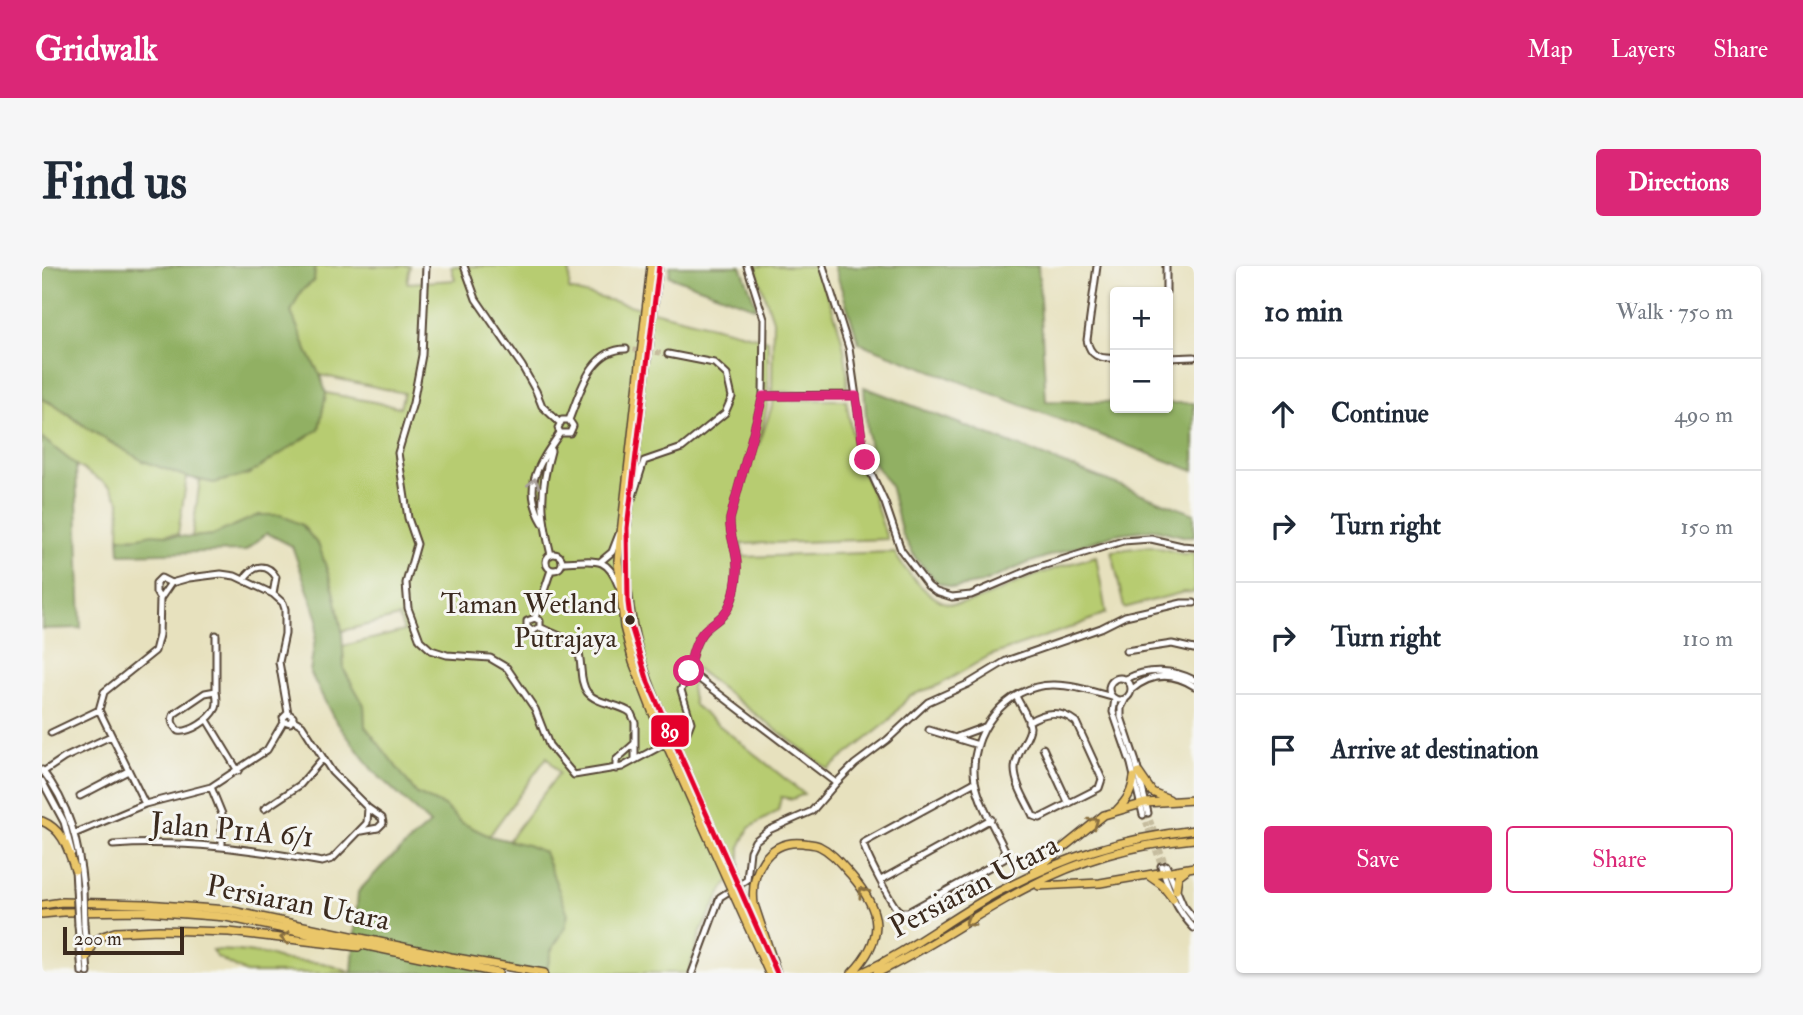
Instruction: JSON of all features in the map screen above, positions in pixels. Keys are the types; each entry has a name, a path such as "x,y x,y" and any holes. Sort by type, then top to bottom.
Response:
{"main road":[{"path":"651,266 620,532 618,585 624,627 633,662 737,892 769,973"},
{"path":"659,266 630,503 626,560 629,614 660,718"},
{"path":"1137,775 1152,792 1171,800"},
{"path":"1000,891 1045,863 1095,821 1116,810 1132,791 1137,775"},
{"path":"1116,810 1171,800 1194,800"},
{"path":"42,821 56,828 75,870"},
{"name":"Persiaran Utara","path":"861,973 1000,891 1071,857 1101,847 1194,830"},
{"name":"Persiaran Utara","path":"877,973 1026,888 1106,854 1143,845 1194,839"},
{"path":"777,973 752,891 765,855 780,846 797,842 818,845 836,858 873,906 877,928 874,944 852,973"},
{"path":"1026,888 1051,884 1100,883 1165,869 1192,868"},
{"path":"1176,890 1178,876 1192,868"},
{"path":"1147,875 1163,885 1173,900"},
{"path":"737,892 777,973"},
{"name":"Persiaran Utara","path":"44,904 158,904 228,910 544,973"},
{"name":"Persiaran Utara","path":"42,914 146,911 204,914 268,924 498,973"},
{"path":"87,957 95,941 103,936 115,932 159,930 229,932 337,947 377,948"},
{"path":"887,973 911,956"}],"street":[{"path":"426,266 422,355 398,459 408,518 416,544 406,583 408,608 421,640 431,650 447,655 490,658 507,668 535,709 549,745 570,772 579,775 616,769 689,730 690,716 681,690 701,635 721,619 730,604 735,587 737,557 730,536 730,519 763,396 764,319 747,266"},
{"path":"464,266 476,299 522,366 537,391 542,406 559,422"},
{"path":"823,266 849,348 863,454 885,503 897,542 922,579 936,592 952,597 971,595 1032,569 1123,541 1151,539 1182,547 1194,547"},
{"path":"1097,266 1087,340 1089,350 1097,356 1110,357"},
{"path":"1166,266 1166,287"},
{"path":"569,420 592,368 600,358 612,351 626,349"},
{"path":"630,503 644,461 679,450 725,413 730,402 732,390 727,375 714,363 668,354"},
{"path":"1173,358 1194,357"},
{"path":"763,396 856,396"},
{"path":"559,422 569,420"},
{"path":"560,433 570,433 573,426 569,420"},
{"path":"559,422 560,433"},
{"path":"543,523 535,509 535,473 560,433"},
{"path":"551,570 546,562 551,555 543,523 541,495 552,444"},
{"path":"600,562 612,552 620,532"},
{"path":"551,555 558,556 562,562"},
{"path":"562,562 600,562 613,571 618,585"},
{"path":"551,570 559,569 562,562"},
{"path":"244,580 251,570 262,566 268,568 276,577 273,594"},
{"path":"535,618 551,570"},
{"path":"160,599 172,583 220,574 235,576 279,598 285,609 285,634 279,662 288,713 302,725 332,772 368,808 382,818 383,823 378,828 360,831"},
{"path":"51,733 99,710 104,692 155,651 159,635 160,599 156,592 156,583 161,578 172,583"},
{"path":"692,973 720,897 747,880 750,851 755,841 769,830 805,815 855,764 887,740 928,702 968,684 1006,661 1101,628 1125,615 1194,603"},
{"path":"529,619 540,621 540,627 535,631 527,627 529,619"},
{"path":"540,627 574,645 580,658 584,685 589,694 631,713 635,722 635,760"},
{"path":"216,635 216,691 215,709 206,720 178,732 172,724 174,714 198,698 216,691"},
{"path":"1126,651 1164,645 1194,649"},
{"path":"689,671 836,783"},
{"path":"1086,690 1101,688 1119,678 1165,671 1184,674 1194,680"},
{"path":"1145,814 1121,708 1131,690 1144,680 1165,676 1181,678 1194,686"},
{"path":"1126,679 1131,690"},
{"path":"1110,684 1109,692 1114,698 1113,712 1137,775"},
{"path":"975,782 863,843 897,909 908,912 1004,859 1005,850 975,782 975,756 978,745 984,727 994,713 1016,696 1038,687 1054,685 1114,698 1126,698"},
{"path":"1016,696 1030,732 1021,745 1015,769 1020,788 1034,816 1040,818 1098,788 1102,782 1076,722 1062,714 1050,713 1038,715 1028,722"},
{"name":"Jalan P11A 6/1","path":"99,710 145,804"},
{"path":"288,713 283,718 284,721 287,723 293,720"},
{"path":"206,720 237,771"},
{"name":"Jalan P11A 6/1","path":"76,832 145,804 211,787 267,750 284,721"},
{"path":"957,737 984,727"},
{"path":"929,730 978,745"},
{"path":"82,973 76,832 65,806 42,771 111,736"},
{"path":"616,769 616,760 635,743"},
{"path":"1043,748 1069,804"},
{"path":"264,809 300,785 323,758"},
{"path":"80,796 128,771"},
{"path":"42,781 64,822 79,887"},
{"path":"211,787 222,814 222,845"},
{"name":"Jalan P11A 6/1","path":"113,845 151,842 222,845 327,861 369,820 368,808"},
{"path":"881,880 991,819"},
{"path":"1165,869 1188,913 1194,919"},
{"path":"1165,869 1173,900 1182,916 1194,928"},
{"path":"81,925 88,973"}],"green space":[{"path":"42,266 315,266 314,281 301,291 291,312 326,393 319,429 249,474 214,483 187,477 143,461 42,399"},
{"path":"315,266 410,266 407,283 455,280 451,266 570,266 569,290 768,340 768,401 758,448 774,400 846,400 856,457 872,493 887,539 741,544 744,557 894,552 904,568 928,592 945,603 953,604 980,599 1033,577 1096,556 1106,613 989,656 939,685 909,696 888,722 828,769 696,669 691,688 694,705 804,794 793,799 781,797 778,811 749,828 740,847 740,866 722,891 701,931 688,973 546,973 551,951 565,928 527,845 508,841 559,773 547,757 489,836 462,823 444,806 417,794 365,726 364,705 344,670 343,646 404,631 399,617 342,631 334,591 319,546 302,525 232,527 213,535 192,537 200,480 214,483 319,429 326,393 400,407 404,393 320,375 290,312 301,291 314,281"},
{"path":"670,266 741,266 757,308 669,276"},
{"path":"755,266 817,266 843,343 847,392 772,392 773,320"},
{"path":"834,266 1038,266 1046,401 1110,402 1110,413 1173,413 1173,403 1194,403 1194,471 859,343"},
{"path":"864,387 1194,514 1194,536 1187,537 1154,529 1115,534 1028,563 982,583 954,588 937,582 916,559 902,534 890,485 872,461"},
{"path":"42,399 124,450 187,477 178,534 119,537 120,502 111,487 76,465 42,438"},
{"path":"42,438 76,465 81,628 42,629"},
{"path":"258,515 281,515 302,525 319,546 334,591 342,631 344,670 364,705 365,726 417,794 444,806 462,823 489,836 544,852 568,914 565,928 551,951 546,973 352,973 358,892 383,865 430,824 373,771 333,717 310,672 318,619 292,546 267,533 245,551 120,554 119,537 135,538 152,534 192,537 213,535"},
{"path":"1151,546 1184,554 1194,553 1194,593 1184,592 1124,608 1112,551"},
{"path":"212,950 324,963 352,973 246,973 217,957"}],"tunnel":[{"path":"626,349 668,354"},
{"path":"1148,813 1166,865"},
{"path":"1143,815 1161,866"}],"transit line":[{"name":"89","path":"659,266 627,528 631,626 648,682 777,973"}],"place":[{"name":"Taman Wetland Putrajaya","path":"630,620"}],"route":[{"path":"689,671 697,641 706,629 724,615 735,587 737,557 730,536 730,519 763,396 856,396 865,460"}]}
